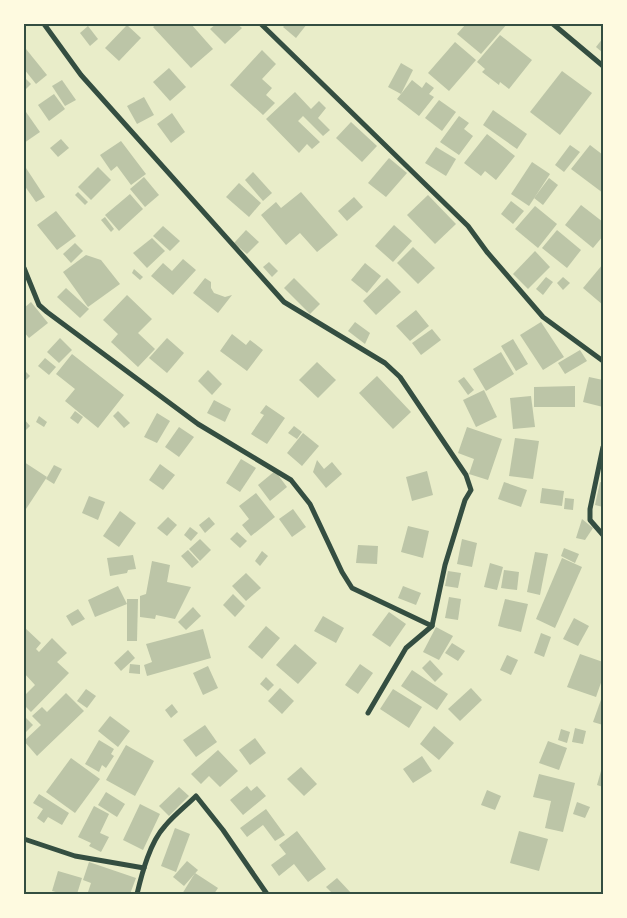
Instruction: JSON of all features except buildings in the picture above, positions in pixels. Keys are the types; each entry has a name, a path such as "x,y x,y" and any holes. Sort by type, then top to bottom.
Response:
{"street":[{"path":"44,24 81,75 284,302 385,363 400,377 466,475 471,490 464,500 445,565 432,626 406,648 368,713"},
{"path":"260,24 468,226 486,252 543,317 603,361"},
{"path":"553,24 603,66"},
{"path":"24,268 39,305 47,312 198,424 290,480 310,504 342,572 352,588 432,626"},
{"path":"603,447 590,509 590,520 603,535"},
{"path":"137,894 144,868 158,835 164,826 196,796 223,830 267,894"},
{"path":"24,839 75,856 144,868"}]}
